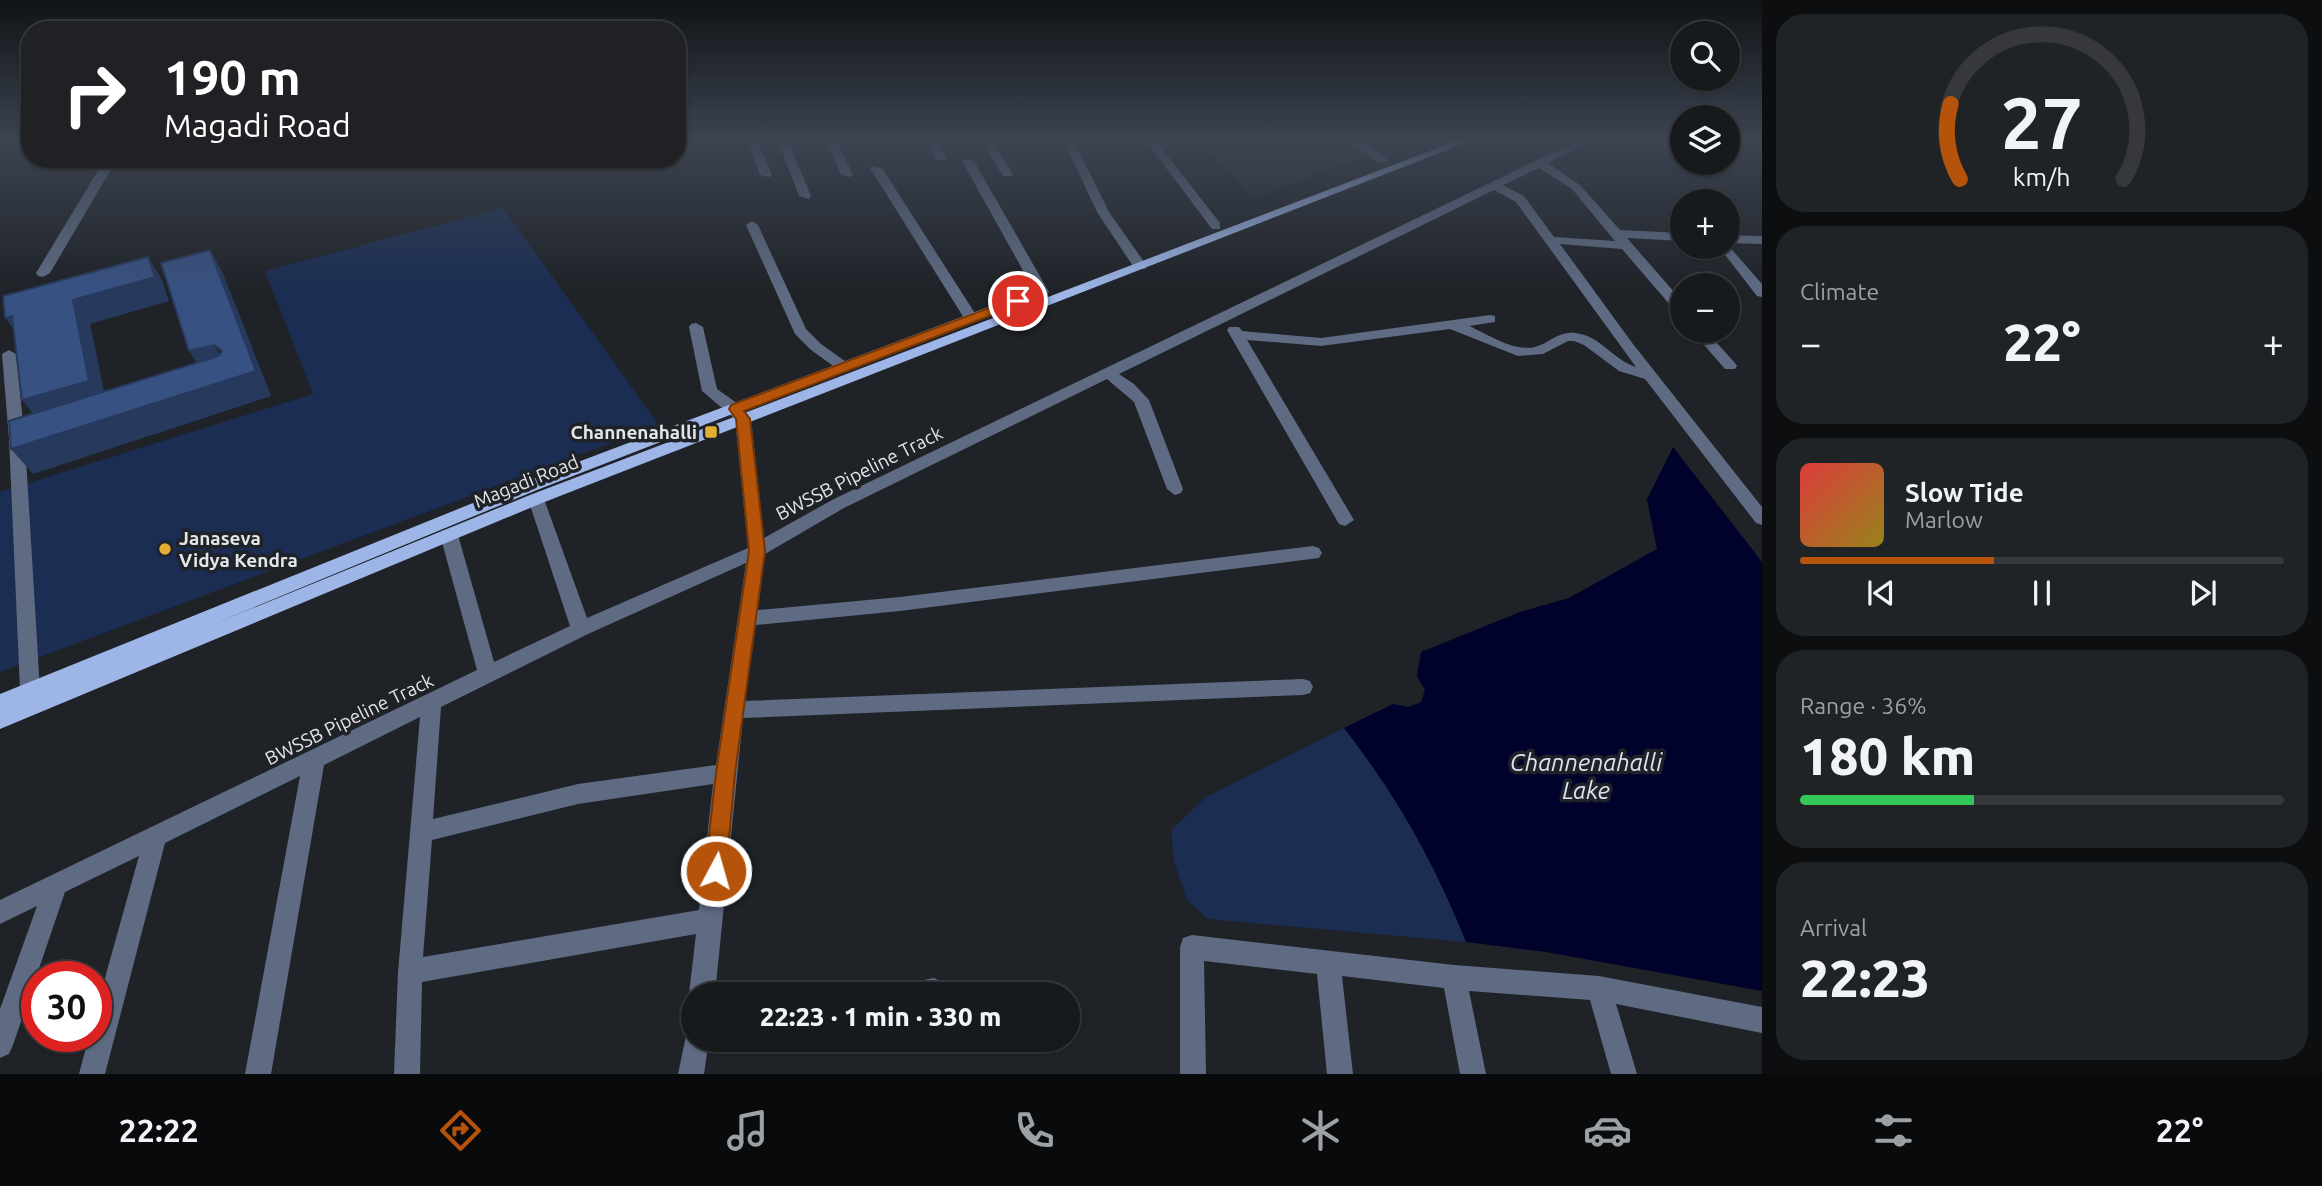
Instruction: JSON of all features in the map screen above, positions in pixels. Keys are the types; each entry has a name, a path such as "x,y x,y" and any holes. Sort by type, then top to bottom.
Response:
{"main road":[{"name":"Magadi Road","path":"0,720 536,499 844,367 1042,292 1137,262 1216,226 1306,191"},
{"name":"Magadi Road","path":"0,702 519,491 739,414 1329,191"}],"street":[{"path":"43,273 91,191"},
{"path":"803,191 805,196"},
{"path":"891,191 971,318"},
{"path":"985,191 1042,292"},
{"path":"1093,191 1103,212 1137,262"},
{"path":"1189,191 1216,226"},
{"name":"BWSSB Pipeline Track","path":"0,912 581,629 757,551 838,504 1481,191"},
{"path":"1505,191 1520,200 1650,376 1762,519"},
{"path":"1579,191 1670,296"},
{"path":"752,226 800,331 844,367"},
{"path":"1616,234 1670,236"},
{"path":"1740,239 1762,240"},
{"path":"1549,240 1625,244"},
{"path":"1735,259 1762,293"},
{"path":"1226,316 1345,520"},
{"path":"1237,335 1321,342 1490,319"},
{"path":"1453,324 1518,352 1538,351 1565,337 1576,337 1589,342 1624,368 1650,376"},
{"path":"696,327 710,391 739,414 757,551 725,773 703,982"},
{"path":"1710,343 1730,366"},
{"path":"9,354 22,440 30,690"},
{"path":"1108,373 1129,387 1141,400 1175,489"},
{"path":"536,499 581,629"},
{"path":"449,535 488,675"},
{"path":"747,618 900,604 1313,553"},
{"path":"734,710 1303,687"},
{"path":"407,1074 410,972 431,702"},
{"path":"258,1074 314,759"},
{"path":"422,832 579,794 725,773"},
{"path":"92,1074 155,837"},
{"path":"0,1045 56,885"},
{"path":"410,972 711,920"},
{"path":"1194,1074 1192,947 1454,977 1599,988 1762,1020"},
{"path":"1328,962 1339,1074"},
{"path":"1454,977 1473,1074"},
{"path":"1599,988 1624,1074"},
{"path":"691,1074 694,1052"}],"shaded area":[{"path":"1245,191 1273,191 1252,199"},
{"name":"Janaseva Vidya Kendra","path":"503,208 659,425 0,672 0,492 313,394 265,271"},
{"path":"1344,728 1381,778 1413,830 1466,942 1208,919 1187,900 1174,861 1171,830 1206,797"}],"water":[{"name":"Channenahalli Lake","path":"1673,447 1762,562 1762,991 1546,952 1466,942 1413,830 1381,778 1344,728 1393,704 1409,707 1421,702 1425,690 1417,676 1421,652 1520,612 1569,598 1657,549 1647,499"}],"building":[{"path":"210,250 256,371 11,449 9,421 219,356 222,351 214,345 189,351 161,263"},
{"path":"148,257 155,277 73,300 89,381 22,400 12,316 5,318 3,296"}],"place":[{"name":"Channenahalli","path":"711,432"},
{"name":"Janaseva Vidya Kendra","path":"165,549"}],"route":[{"path":"716,871 725,773 757,551 743,419 736,409 1018,301"}]}
